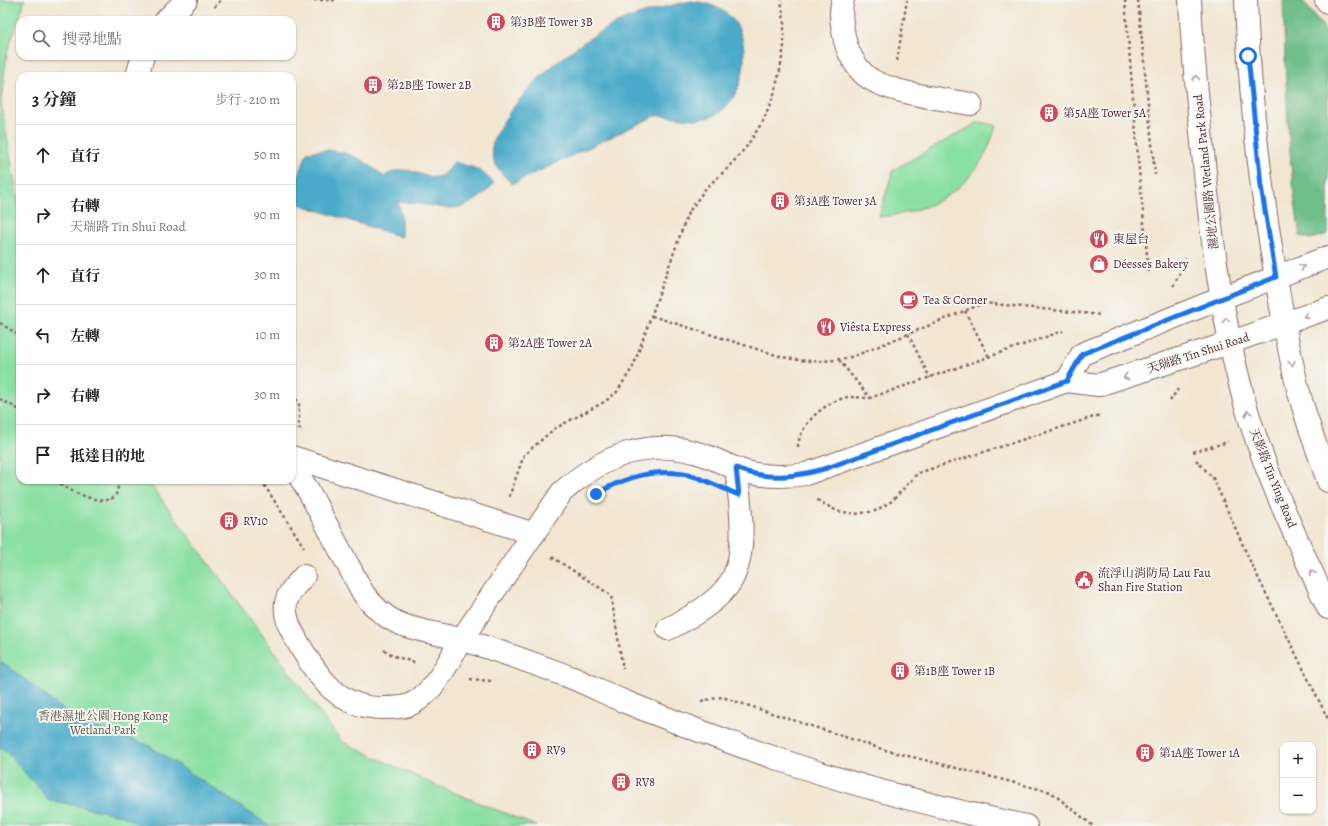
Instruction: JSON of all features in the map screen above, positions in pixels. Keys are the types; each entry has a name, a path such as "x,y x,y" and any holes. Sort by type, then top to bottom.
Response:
{"main road":[{"path":"170,16 186,0"},
{"path":"843,0 841,23 845,42 854,60 866,76 889,88 971,104"},
{"name":"濕地公園路 Wetland Park Road","path":"1190,0 1204,173 1229,343"},
{"path":"1246,0 1248,56 1255,141 1284,324 1298,390 1328,481"},
{"path":"138,72 142,60"},
{"path":"1067,381 1082,354 1328,257"},
{"name":"天瑞路 Tin Shui Road","path":"304,576 292,588 286,603 287,619 319,678 345,698 360,704 382,708 410,705 424,695 436,681 562,492 581,475 604,461 627,452 653,448 678,449 703,454 745,472 765,475 800,475 827,468 1067,381 1098,385 1229,343 1328,308"},
{"name":"天影路 Tin Ying Road","path":"1229,343 1244,402 1255,434 1290,524 1328,608"},
{"path":"296,458 534,534"},
{"path":"668,630 697,613 728,587 739,562 741,543 736,468"},
{"path":"296,471 308,490 363,593 373,606 386,618 401,626 462,640 570,677 627,703 777,759 881,791 956,811 1026,826"}],"path":[{"path":"302,0 336,0"},
{"path":"502,494 509,496 524,454 554,429 604,402 616,393 633,367 688,213 706,188 728,168 747,146 763,121 774,94 784,46 784,21 781,0"},
{"path":"896,67 907,0"},
{"path":"1125,0 1149,275"},
{"path":"1138,0 1155,175"},
{"path":"652,316 799,361 839,360 984,303 1109,316"},
{"path":"966,311 989,357"},
{"path":"0,323 16,333"},
{"path":"1064,331 870,398 848,398 823,409 803,430 798,443 796,460 800,475 819,503 837,511 856,514 875,511 892,501 918,473 1108,412"},
{"path":"908,334 930,378"},
{"path":"839,360 870,398"},
{"path":"0,399 16,408"},
{"path":"296,399 299,403 299,428 306,431"},
{"path":"1196,460 1213,478 1250,561 1328,719"},
{"path":"60,484 74,494 101,500 113,497 117,493 119,487 118,484"},
{"path":"548,554 611,594 620,661 626,673"},
{"path":"700,701 722,697 886,750 1051,792 1093,826"}],"green space":[{"name":"香港濕地公園 Hong Kong Wetland Park","path":"0,0 25,0 19,16 16,16 16,26 7,52 1,102 16,190 16,484 150,484 341,741 428,782 536,826 0,826"},
{"path":"1283,0 1302,0 1328,33 1328,234 1311,239 1300,236 1292,178"},
{"path":"979,122 996,125 989,146 980,164 968,179 954,191 938,201 920,209 879,217 893,170"}],"water":[{"path":"691,1 704,3 722,10 732,18 741,35 744,48 742,76 737,90 730,102 721,111 703,119 655,116 512,184 494,162 492,144 498,130 525,93 552,66 582,43 598,33 624,20 643,13"},
{"path":"324,150 349,154 363,161 384,177 395,171 405,170 430,177 438,177 446,172 454,162 478,169 494,183 471,203 460,207 449,208 398,202 401,213 401,237 296,203 296,184 307,152"},
{"path":"0,662 4,663 79,722 148,745 270,826 143,826 120,815 49,800 6,751 0,748"}],"place":[{"name":"第3B座 Tower 3B","path":"496,22"},
{"name":"第2B座 Tower 2B","path":"373,85"},
{"name":"第5A座 Tower 5A","path":"1049,113"},
{"name":"第3A座 Tower 3A","path":"780,201"},
{"name":"東屋台","path":"1099,239"},
{"name":"Déesses Bakery","path":"1099,264"},
{"name":"Tea & Corner","path":"909,300"},
{"name":"Viêsta Express","path":"826,327"},
{"name":"第2A座 Tower 2A","path":"494,343"},
{"name":"RV10","path":"229,521"},
{"name":"流浮山消防局 Lau Fau Shan Fire Station","path":"1084,580"},
{"name":"第1B座 Tower 1B","path":"900,671"},
{"name":"RV9","path":"532,750"},
{"name":"第1A座 Tower 1A","path":"1145,753"},
{"name":"RV8","path":"621,782"}],"route":[{"path":"596,494 614,483 634,476 655,472 676,473 696,478 739,495 736,468 745,472 786,476 806,474 827,468 1067,381 1082,354 1276,277 1268,236 1254,133 1248,56"}]}
